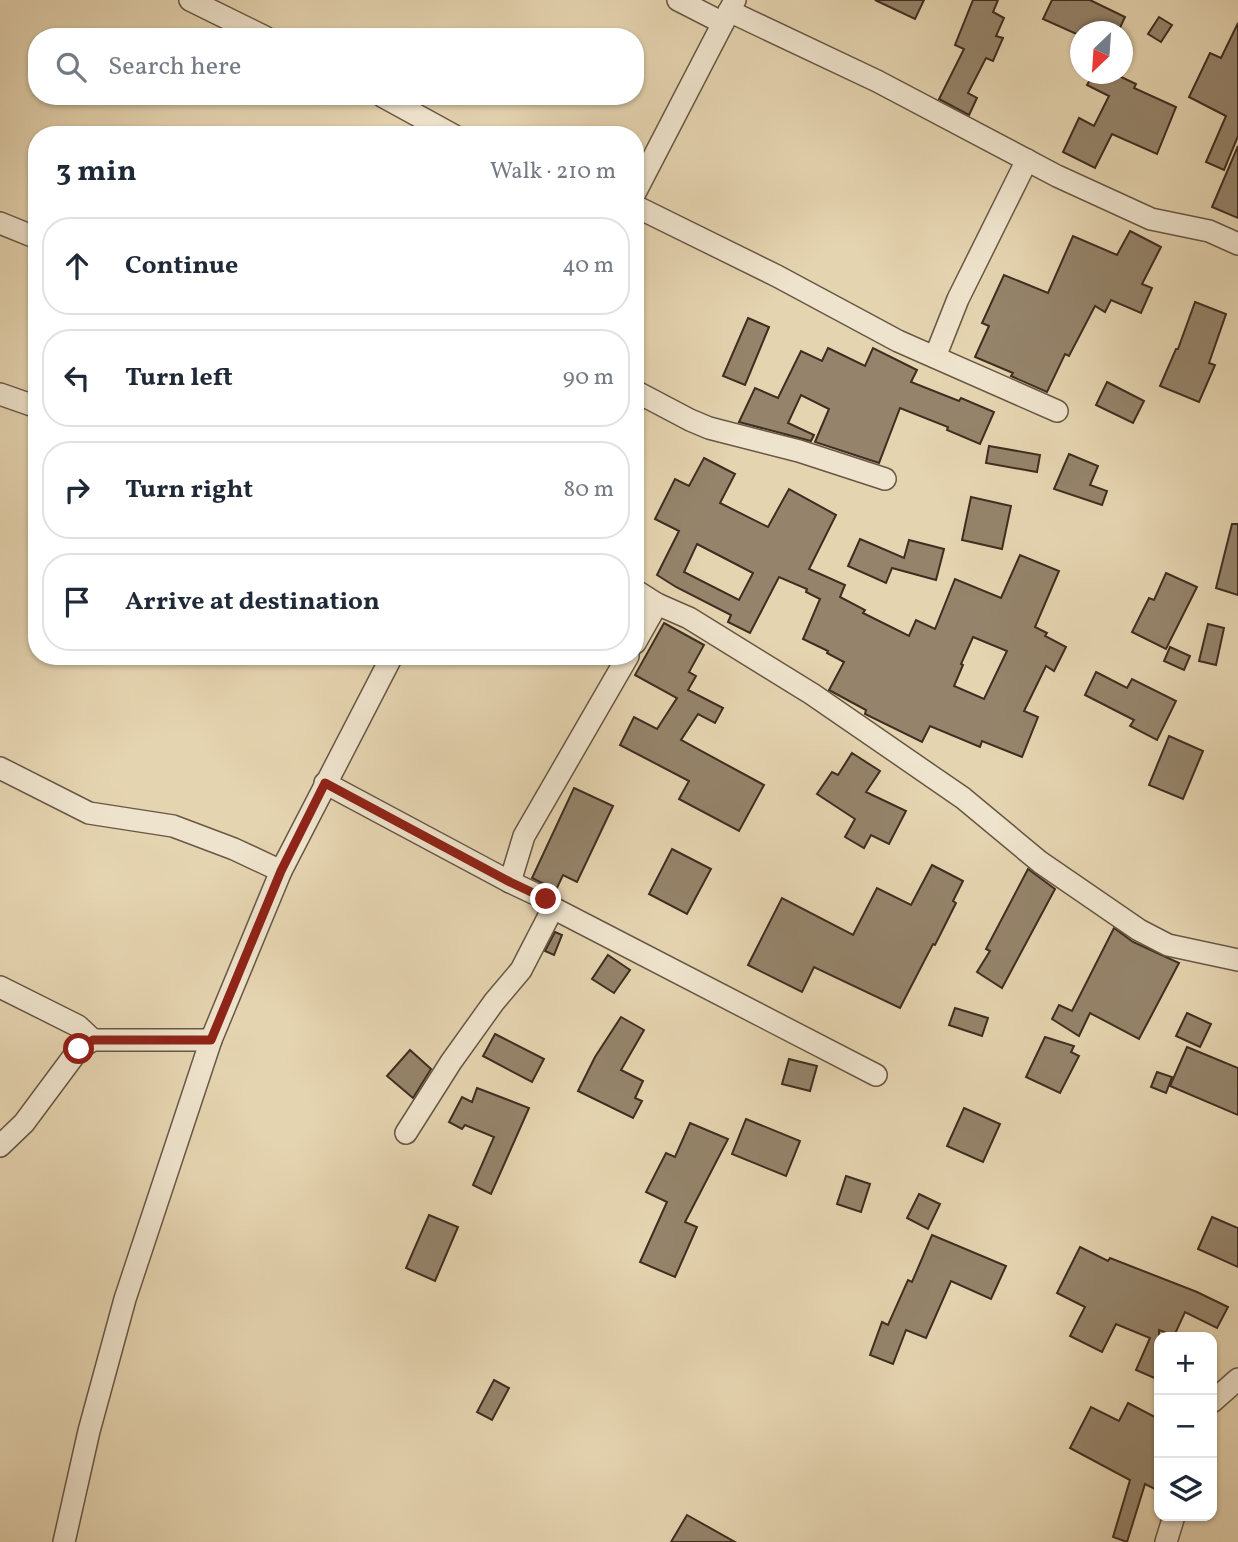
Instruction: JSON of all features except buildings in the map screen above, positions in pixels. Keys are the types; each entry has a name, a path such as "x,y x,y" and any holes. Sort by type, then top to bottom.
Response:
{"street":[{"path":"190,0 247,28"},
{"path":"678,0 729,11 877,81 1027,160 1150,219 1209,231 1238,244"},
{"path":"644,176 729,11"},
{"path":"398,105 437,126"},
{"path":"935,357 958,299 1027,160"},
{"path":"644,210 765,270 898,341 1058,411"},
{"path":"0,223 28,234"},
{"path":"0,394 28,404"},
{"path":"644,396 709,428 799,451 885,479"},
{"path":"644,596 690,618 812,694 963,797 1040,862 1139,930 1168,945 1238,960"},
{"path":"644,627 657,604"},
{"path":"64,1542 89,1431 125,1298 211,1040 281,871 387,665"},
{"path":"510,882 524,836 623,665"},
{"path":"0,768 89,813 173,826 234,849 281,871"},
{"path":"325,783 546,899 553,908 876,1075"},
{"path":"406,1133 451,1062 501,992 521,970 553,908"},
{"path":"0,988 78,1026 93,1040"},
{"path":"0,1146 24,1123 79,1049 93,1040 211,1040"},
{"path":"1217,1398 1238,1379"},
{"path":"1166,1542 1172,1521"}],"route":[{"path":"79,1049 93,1040 211,1040 281,871 325,783 546,899"}]}
